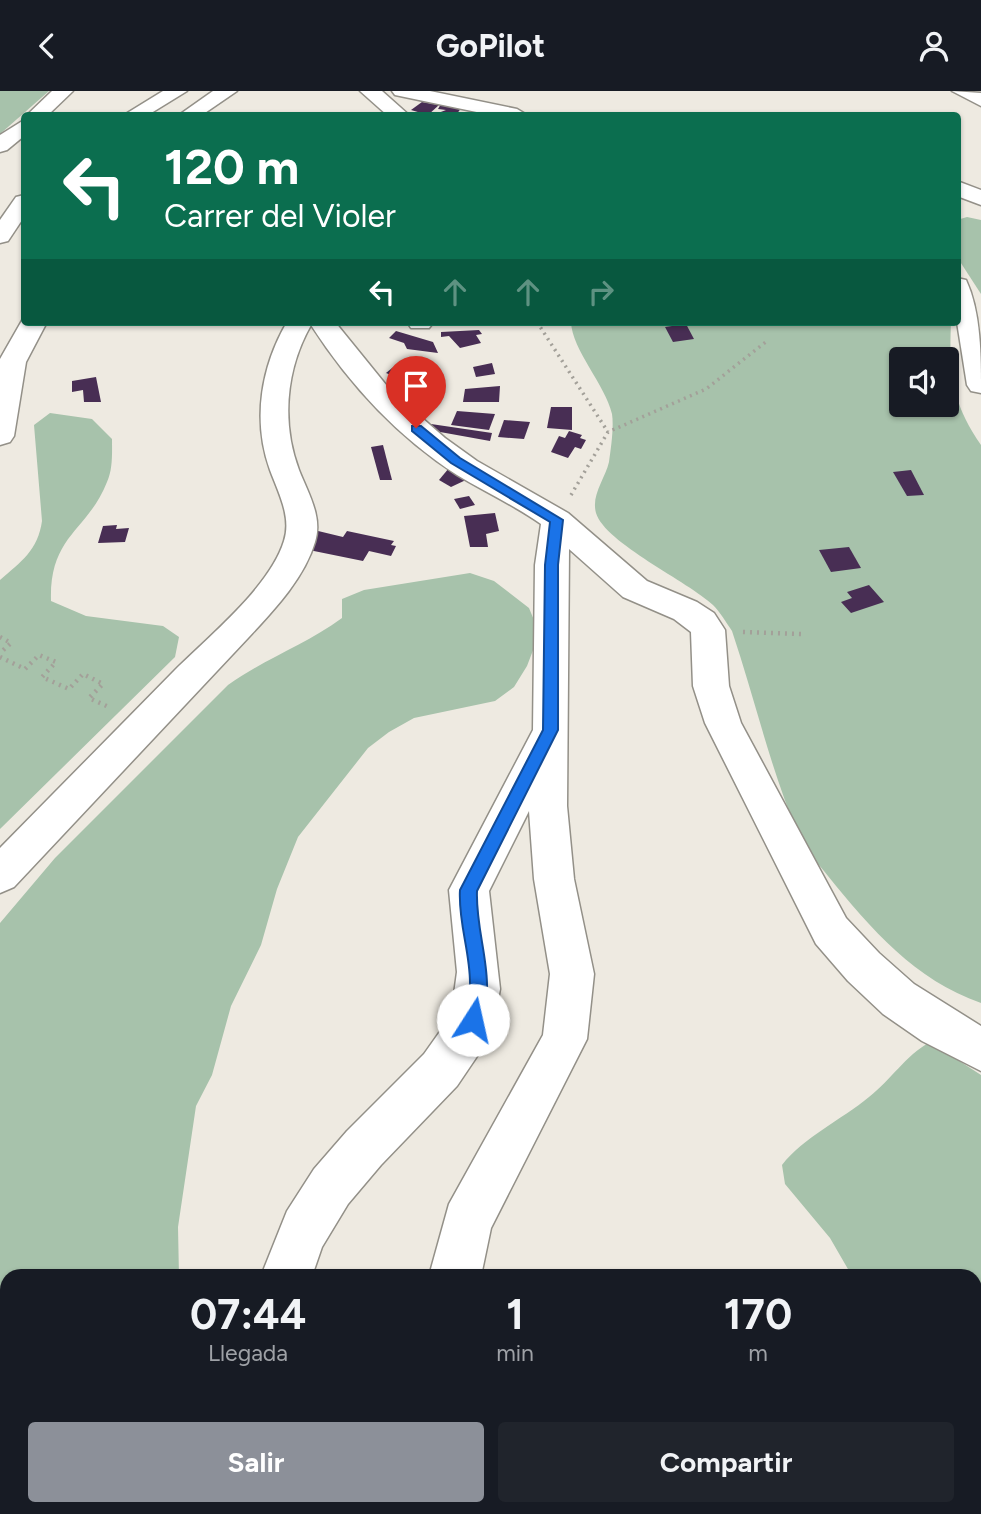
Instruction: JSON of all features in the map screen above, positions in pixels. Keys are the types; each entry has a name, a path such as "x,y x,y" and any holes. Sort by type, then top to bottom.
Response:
{"street":[{"path":"40,112 63,91"},
{"path":"139,112 177,91"},
{"path":"194,112 227,91"},
{"path":"370,91 395,112"},
{"path":"402,91 503,112"},
{"path":"962,91 981,100"},
{"path":"0,146 21,128"},
{"path":"961,190 981,198"},
{"path":"0,236 21,206"},
{"path":"961,295 968,313 981,385"},
{"path":"0,436 9,368 15,350 31,326"},
{"path":"0,875 231,633 291,563 302,537 302,522 280,458 273,406 277,377 298,326"},
{"path":"325,326 352,367 397,412 456,460 557,520 611,572 638,591 699,619 708,630 711,687 723,723 831,931 855,961 916,1014 981,1049"},
{"path":"457,1269 467,1222 565,1039 572,974 554,879 550,830 551,565 557,520"},
{"path":"288,1269 315,1209 343,1171 425,1088 456,1049 473,1020 479,988 478,960 467,915 468,890 551,730"}],"path":[{"path":"540,326 608,432"},
{"path":"557,520 608,432 706,389 766,341"},
{"path":"708,630 802,634"},
{"path":"0,637 11,643 0,655 25,669 39,655 56,663 42,677 69,689 83,674 103,684 89,698 112,709 120,701"}],"green space":[{"path":"0,91 49,91 25,112 21,112 21,116 0,134"},
{"path":"967,217 981,220 981,294 961,263 961,219"},
{"path":"572,326 951,326 951,347 889,347 889,417 959,417 959,403 981,445 981,1003 935,981 896,951 861,915 809,853 800,838 780,787 732,631 713,605 631,549 603,525 596,513 595,500 609,462 612,414 603,391 583,356"},
{"path":"50,413 92,419 112,439 109,477 99,498 71,535 56,561 51,601 86,616 163,626 179,637 175,657 0,829 0,580 27,555 40,531 42,521 34,425"},
{"path":"470,573 494,581 529,608 536,625 535,645 527,666 514,687 495,701 414,718 389,732 368,748 298,837 277,889 261,945 231,1006 212,1075 196,1106 178,1227 179,1269 0,1269 0,923 55,858 228,685 342,618 342,599 364,590"},
{"path":"930,1042 981,1075 981,1269 848,1269 830,1238 785,1184 782,1165 812,1137 869,1097"}],"building":[{"path":"422,102 439,105 431,112 411,110"},
{"path":"442,102 442,105 462,107 458,112 441,112 446,110 438,109"},
{"path":"687,326 694,339 673,342 665,327"},
{"path":"479,330 482,334 476,335 481,343 460,348 449,336 441,337 441,332"},
{"path":"396,331 433,342 438,353 407,349 404,343 389,338"},
{"path":"402,360 425,371 411,383 386,373"},
{"path":"492,363 495,374 476,377 473,367"},
{"path":"96,377 101,402 84,402 83,390 72,392 72,381"},
{"path":"500,386 499,402 463,402 465,389"},
{"path":"551,407 572,407 572,430 547,428"},
{"path":"457,411 495,414 489,430 451,425"},
{"path":"504,420 530,422 524,439 498,437"},
{"path":"431,424 492,433 490,441 429,430"},
{"path":"569,431 582,435 580,438 586,440 581,449 575,447 568,458 551,452 559,436 565,438"},
{"path":"383,445 392,480 380,480 371,447"},
{"path":"449,468 468,479 451,487 439,480"},
{"path":"911,470 924,495 907,496 893,472"},
{"path":"469,496 475,505 460,509 454,499"},
{"path":"495,513 499,531 486,534 488,547 470,547 464,516"},
{"path":"117,525 116,529 129,528 125,542 98,543 103,526"},
{"path":"314,530 343,537 347,531 394,541 391,545 396,546 391,556 369,551 363,561 309,550"},
{"path":"849,547 861,568 831,572 819,550"},
{"path":"869,585 884,602 851,613 841,602 852,598 847,592"}],"route":[{"path":"416,428 456,460 557,520 551,565 551,730 468,890 467,915 478,960 479,988 473,1020"}]}
